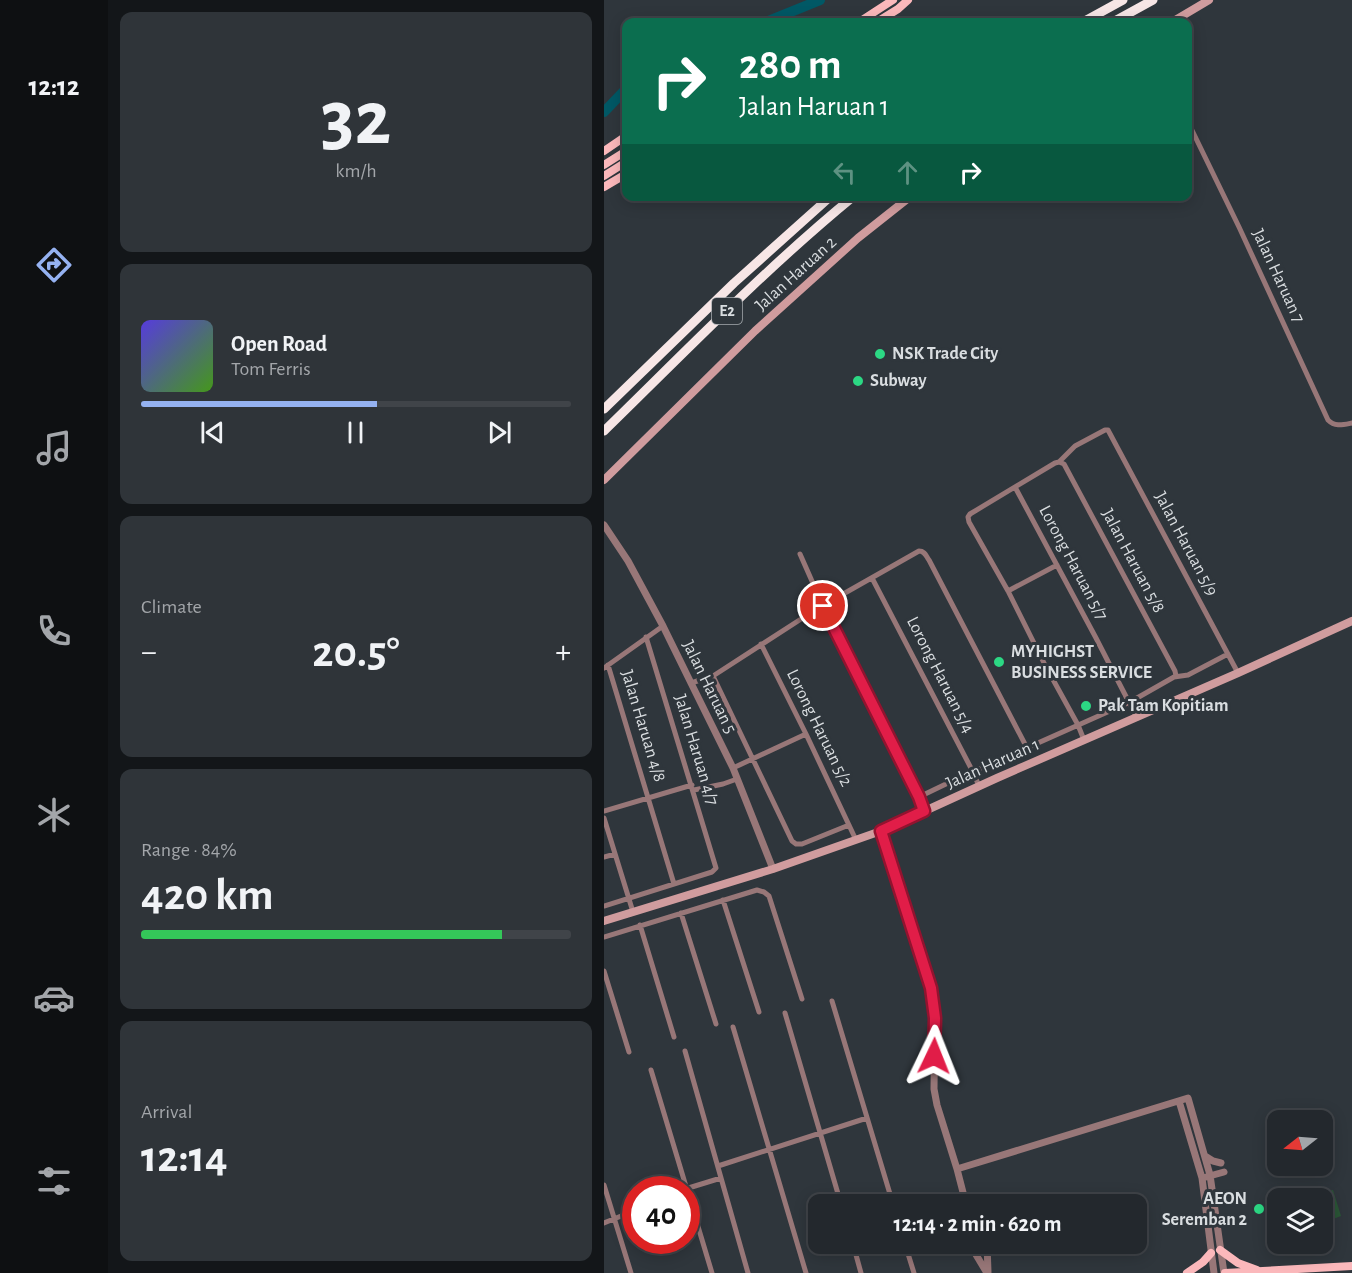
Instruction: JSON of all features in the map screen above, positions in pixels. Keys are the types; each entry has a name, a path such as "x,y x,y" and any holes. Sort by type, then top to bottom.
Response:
{"highway":[{"path":"1090,18 1123,0"},
{"path":"1120,18 1153,0"},
{"name":"E2","path":"604,410 734,284 825,201"},
{"name":"E2","path":"604,431 751,288 815,228 848,201"}],"main road":[{"path":"865,18 893,0"},
{"path":"883,18 908,0"},
{"path":"1179,18 1209,0"},
{"path":"604,151 622,139"},
{"path":"604,165 622,154"},
{"path":"604,176 622,165"},
{"path":"604,187 622,176"},
{"name":"Jalan Haruan 2","path":"604,480 755,331 858,238 905,201"},
{"name":"Jalan Haruan 1","path":"604,921 773,869 881,831 1351,621"},
{"path":"1187,1273 1216,1252 1262,1271"},
{"path":"1224,1273 1351,1266"}],"street":[{"name":"Jalan Haruan 7","path":"1192,130 1328,420 1338,426 1351,423"},
{"name":"Jalan Haruan 5/9","path":"1059,462 1075,446 1108,430 1238,673"},
{"path":"1059,462 968,517 1084,740"},
{"name":"Jalan Haruan 5/8","path":"1059,462 1064,464 1175,671 1174,677"},
{"name":"Lorong Haruan 5/7","path":"1015,487 1137,718"},
{"name":"Jalan Haruan 5","path":"604,525 628,561 663,626 733,768 773,869"},
{"path":"691,684 713,676 823,606 922,551 929,560 1027,748"},
{"path":"800,554 823,606 924,811"},
{"path":"1008,591 1057,565"},
{"name":"Lorong Haruan 5/4","path":"872,578 979,786"},
{"path":"606,666 663,626"},
{"name":"Jalan Haruan 4/7","path":"646,637 716,865 715,871 674,884"},
{"name":"Lorong Haruan 5/2","path":"761,644 856,840"},
{"path":"919,797 1130,702 1174,677 1188,675 1228,654"},
{"name":"Jalan Haruan 4/8","path":"606,666 649,797 674,884"},
{"path":"713,676 792,841 802,844 849,825"},
{"path":"733,768 806,734"},
{"path":"604,811 649,797 723,784 737,779"},
{"path":"604,818 633,912"},
{"path":"881,831 931,988 935,1018 934,1089 963,1194"},
{"path":"604,857 615,854"},
{"path":"604,906 674,884"},
{"path":"604,937 757,890 764,892 769,896 802,999"},
{"path":"723,900 759,1012"},
{"path":"681,913 716,1023"},
{"path":"640,926 674,1037"},
{"path":"604,971 629,1052"},
{"path":"832,1001 891,1194"},
{"path":"785,1013 838,1194"},
{"path":"733,1027 806,1273"},
{"path":"685,1051 748,1273"},
{"path":"651,1070 680,1176"},
{"path":"957,1169 1188,1098 1208,1166 1212,1188 1216,1252 1214,1273"},
{"path":"1179,1101 1200,1168 1216,1252 1224,1273"},
{"path":"718,1166 867,1118"},
{"path":"1205,1156 1213,1161 1221,1162"},
{"path":"1200,1168 1208,1166"},
{"path":"1202,1178 1224,1172 1215,1180 1212,1188"},
{"path":"700,1184 721,1178"},
{"path":"604,1185 631,1273"},
{"path":"604,1223 622,1216"},
{"path":"700,1237 712,1273"},
{"path":"856,1254 861,1273"},
{"path":"908,1254 914,1273"},
{"path":"975,1254 988,1273"},
{"path":"987,1254 988,1273"}],"green space":[{"path":"1333,1190 1341,1216 1333,1219"}],"waterway":[{"path":"776,18 820,0"},
{"path":"604,112 622,93"}],"place":[{"name":"NSK Trade City","path":"880,354"},
{"name":"Subway","path":"858,381"},
{"name":"MYHIGHST BUSINESS SERVICE","path":"999,662"},
{"name":"Pak Tam Kopitiam","path":"1086,706"},
{"name":"AEON Seremban 2","path":"1259,1209"}],"route":[{"path":"823,606 924,811 881,831 931,988 935,1018 934,1056"}]}
